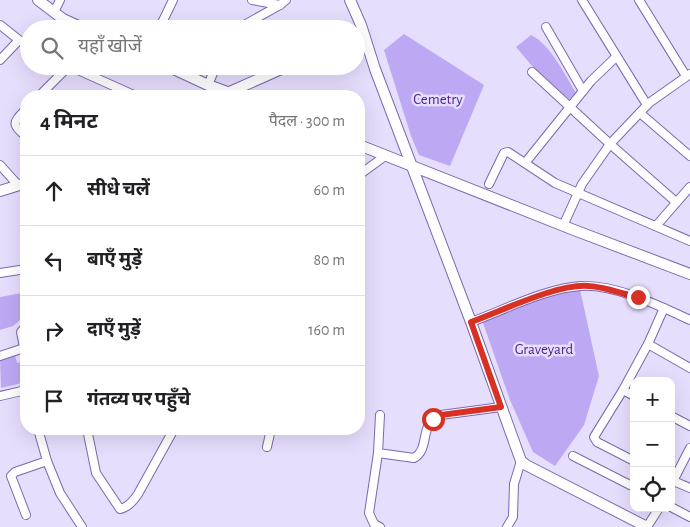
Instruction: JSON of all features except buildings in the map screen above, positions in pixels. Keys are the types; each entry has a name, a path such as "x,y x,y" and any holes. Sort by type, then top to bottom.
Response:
{"street":[{"path":"38,0 65,20"},
{"path":"54,12 60,0"},
{"path":"163,20 173,0"},
{"path":"252,0 283,3"},
{"path":"350,0 357,20"},
{"path":"582,0 647,105"},
{"path":"563,226 577,193 610,144 647,105 688,75 639,0"},
{"path":"253,20 283,3"},
{"path":"0,25 19,40 0,60"},
{"path":"546,27 582,91"},
{"path":"365,43 521,460 526,465 647,527 656,512"},
{"path":"525,163 582,91 616,57"},
{"path":"532,72 676,202"},
{"path":"45,90 60,75"},
{"path":"89,75 123,90"},
{"path":"186,75 217,90"},
{"path":"208,85 212,75"},
{"path":"237,90 269,75"},
{"path":"640,113 690,156"},
{"path":"20,116 16,120 15,125 20,131"},
{"path":"365,148 690,274"},
{"path":"489,184 505,152 508,152 555,183 690,241"},
{"path":"365,171 385,156"},
{"path":"0,165 20,182"},
{"path":"0,191 20,185"},
{"path":"656,226 690,187"},
{"path":"0,273 20,270"},
{"path":"471,322 555,290 581,286 622,292 644,299 690,320"},
{"path":"630,459 597,442 595,434 623,390 648,344 664,308"},
{"path":"648,344 690,368"},
{"path":"0,356 20,349"},
{"path":"623,390 630,394"},
{"path":"0,396 20,391"},
{"path":"378,453 414,458 420,454 430,422 433,419 441,415 501,407"},
{"path":"380,415 378,453 369,513 374,524 380,527"},
{"path":"675,418 690,426"},
{"path":"40,435 60,493 82,527"},
{"path":"88,435 96,473 120,509 132,501 138,494 171,435"},
{"path":"267,447 270,435"},
{"path":"675,476 690,448"},
{"path":"574,456 630,485"},
{"path":"26,515 11,476 15,472 47,460"},
{"path":"506,527 513,517 514,484 521,460"},
{"path":"675,483 690,488"},
{"path":"675,509 690,517"}],"green space":[{"name":"Cemetry","path":"404,34 484,85 450,166 419,155 411,136 384,50"},
{"path":"531,35 538,39 551,53 576,93 569,99 532,66 516,47"},
{"name":"Graveyard","path":"579,285 599,376 584,425 555,466 533,452 510,400 482,320"},
{"path":"20,293 20,320 13,326 0,330 0,297"},
{"path":"15,355 17,363 20,362 20,383 1,388 0,359"}],"route":[{"path":"433,419 441,415 501,407 471,322 555,290 572,287 590,286 638,297"}]}
